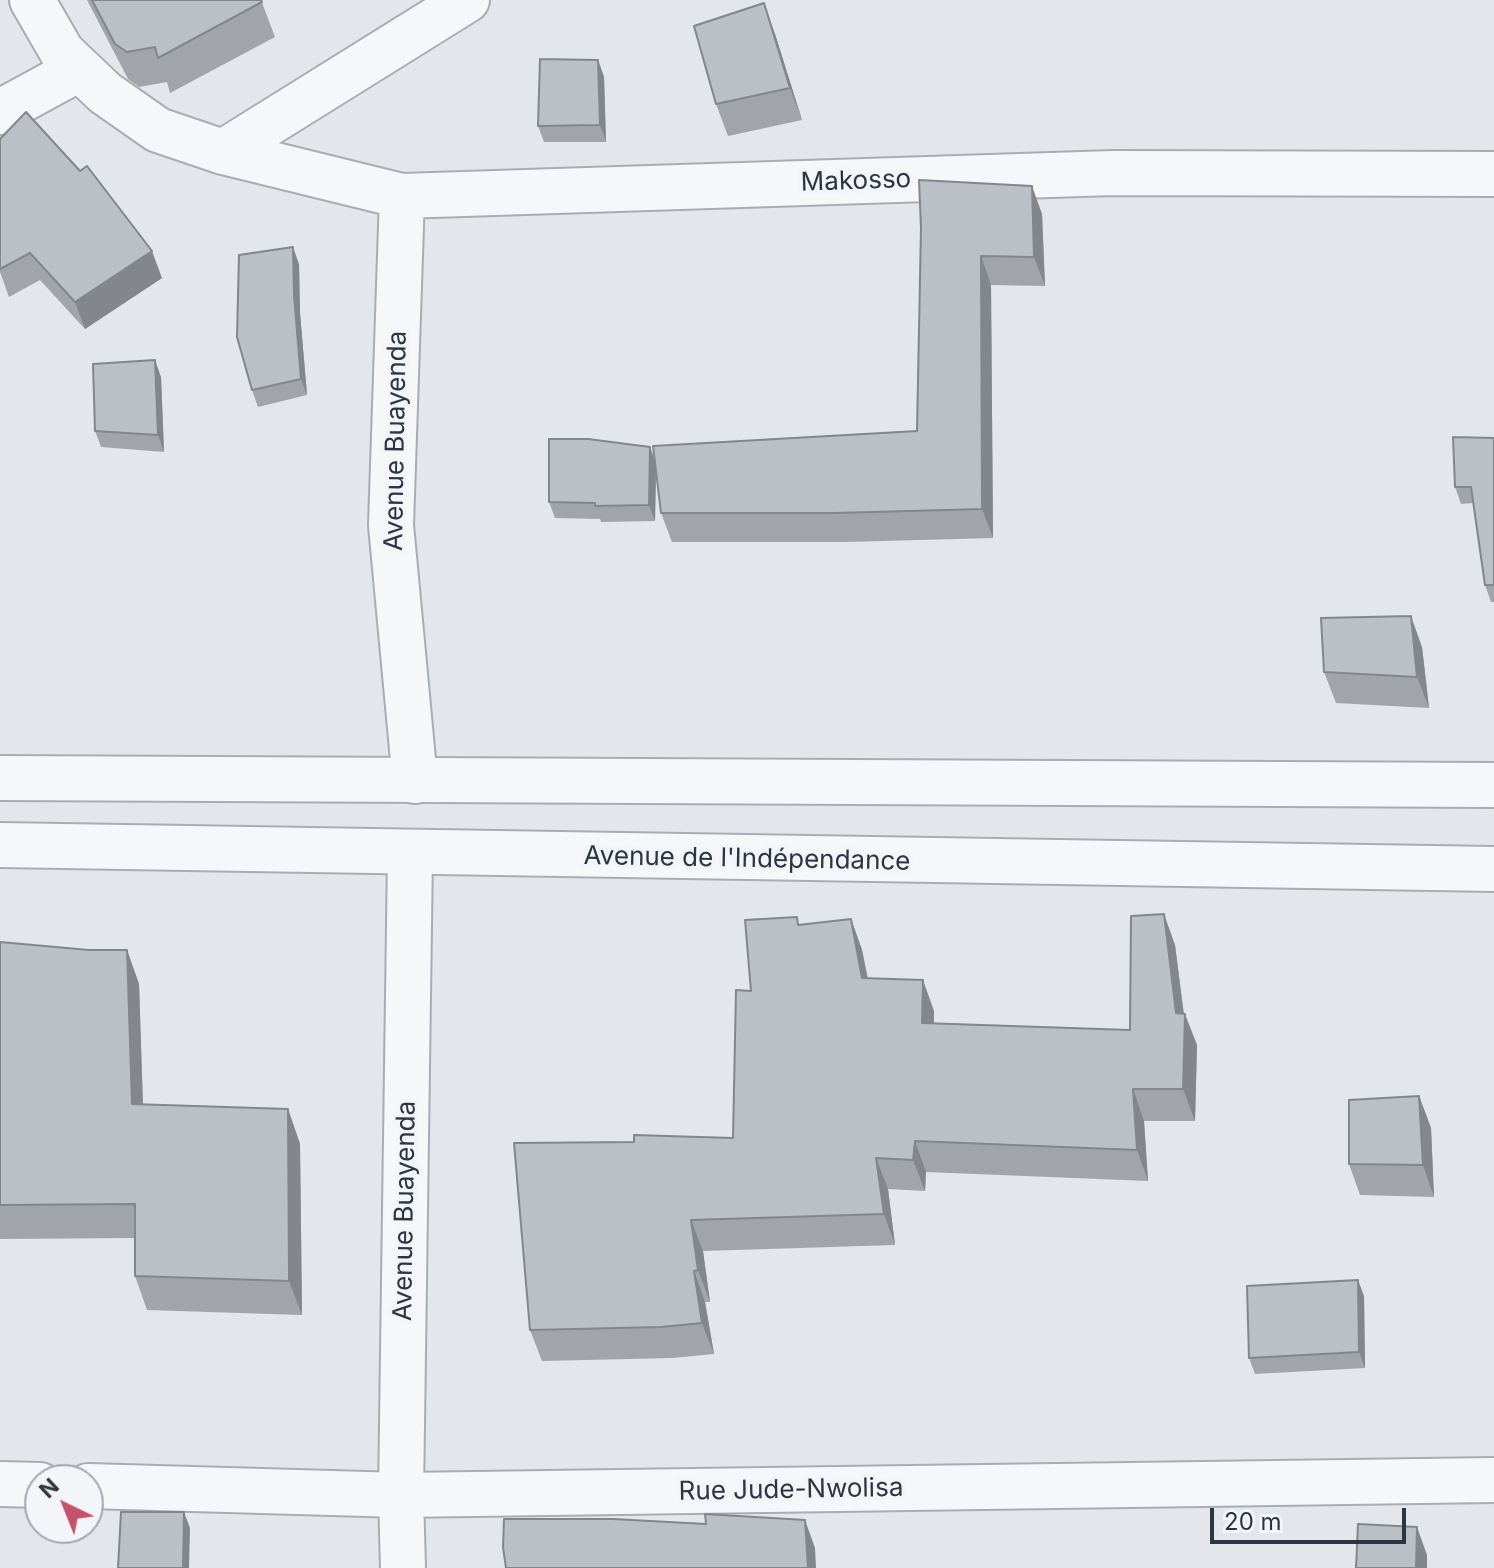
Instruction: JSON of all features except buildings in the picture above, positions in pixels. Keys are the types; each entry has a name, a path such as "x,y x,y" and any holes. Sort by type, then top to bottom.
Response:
{"street":[{"name":"Makosso","path":"32,0 62,52 105,93 158,130 223,152 402,196 1113,173 1494,174"},
{"path":"223,152 467,0"},
{"path":"0,112 79,69"},
{"name":"Avenue Buayenda","path":"402,196 391,525 415,781"},
{"path":"0,778 1494,785"},
{"name":"Avenue de l'Indépendance","path":"0,845 410,854 1494,869"},
{"name":"Avenue Buayenda","path":"403,1568 401,1495 410,854"},
{"name":"Rue Jude-Nwolisa","path":"104,1486 401,1495 1494,1480"},
{"path":"0,1484 24,1485"}]}
